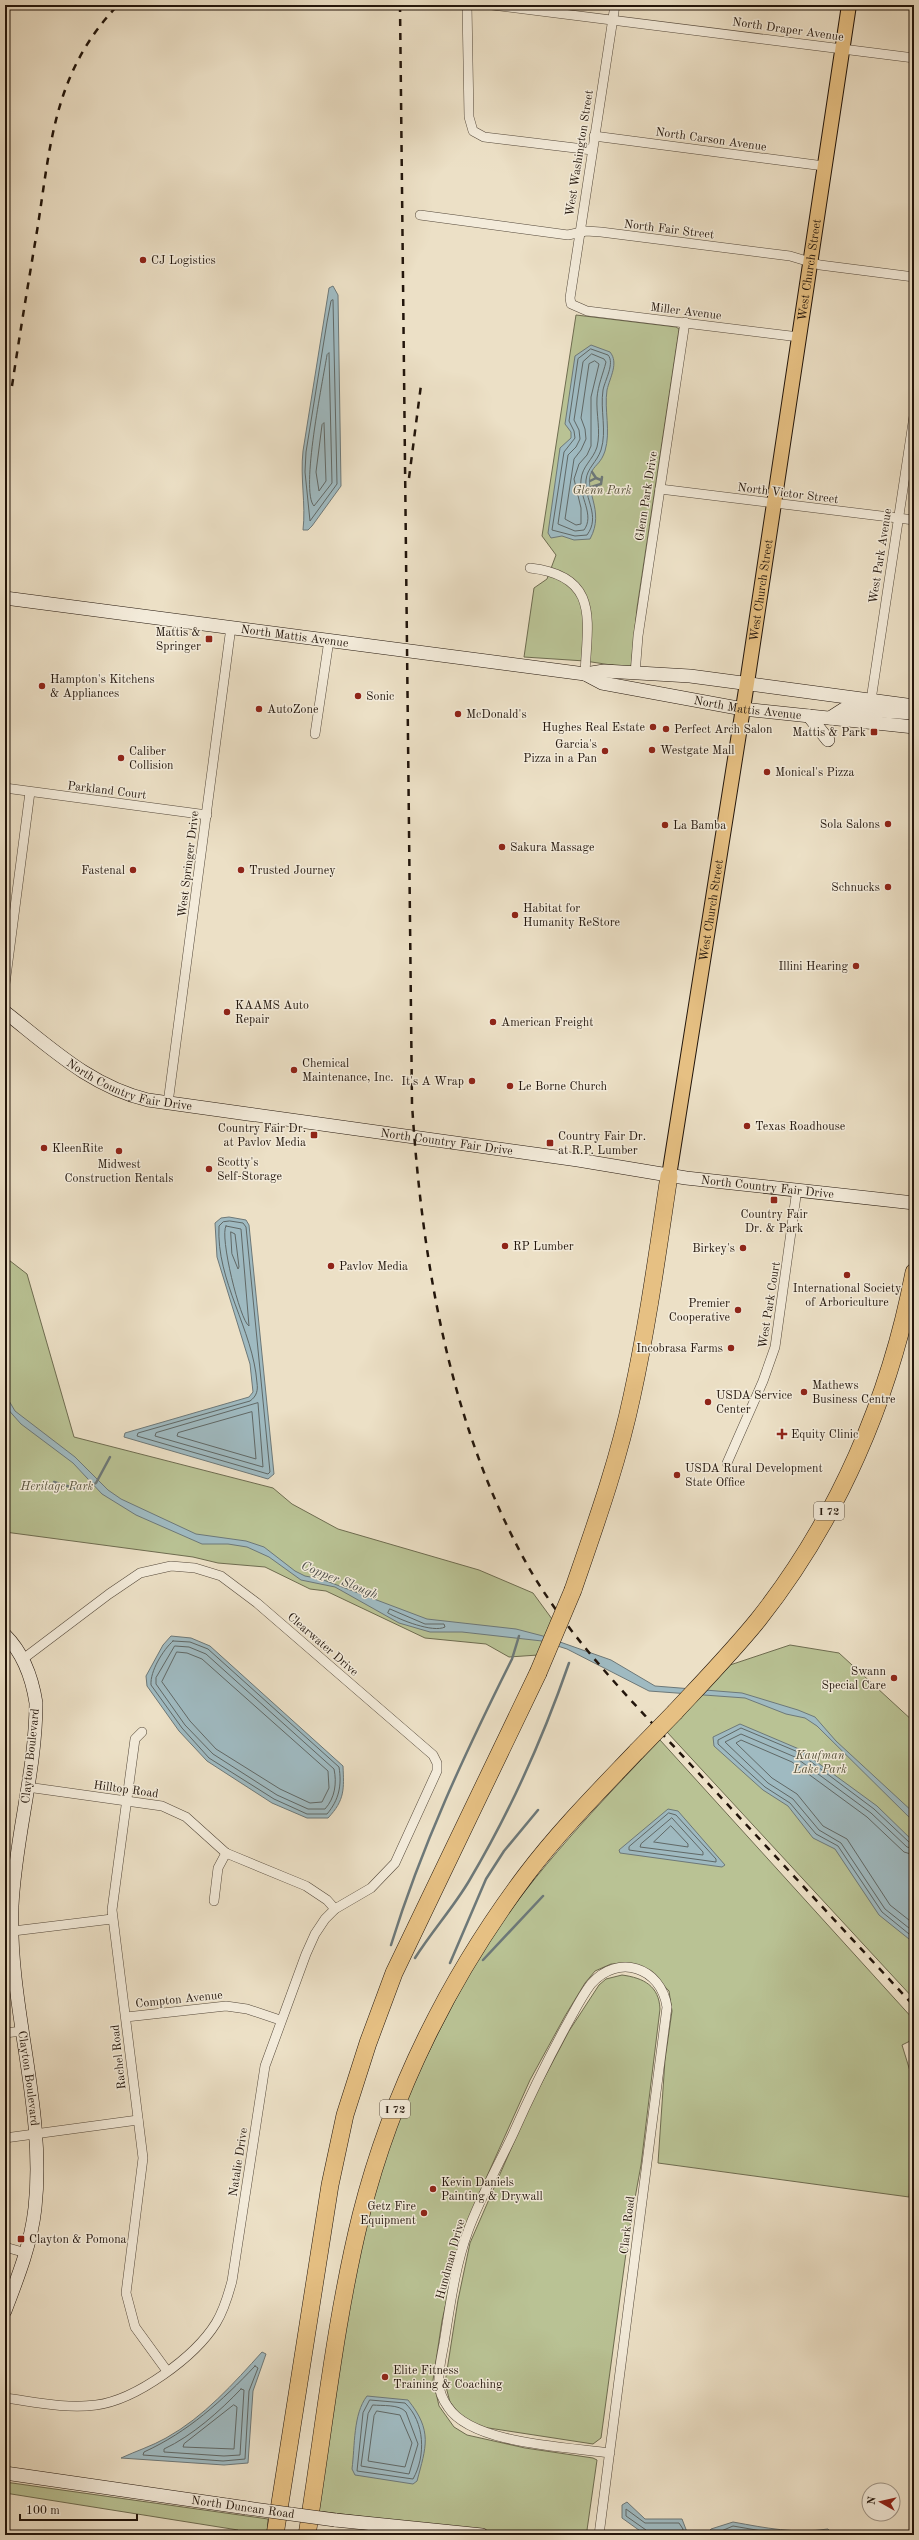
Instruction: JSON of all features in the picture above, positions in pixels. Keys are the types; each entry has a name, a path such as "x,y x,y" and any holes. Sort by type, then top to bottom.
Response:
{"highway":[{"path":"275,2535 330,2185 345,2115 368,2043 394,1973 538,1674 573,1590 606,1494 632,1397 650,1304 669,1176"},
{"name":"I 72","path":"307,2535 351,2262 371,2180 402,2092 448,1996 501,1910 549,1846 733,1650 767,1607 801,1560 840,1491 883,1391 901,1333 914,1272"}],"main road":[{"name":"West Church Street","path":"669,1176 743,709 824,166 850,5"},
{"name":"North Mattis Avenue","path":"5,598 585,674 604,671 634,674 690,676 914,706"},
{"name":"North Mattis Avenue","path":"585,674 602,683 743,709 914,727"},
{"path":"830,718 844,709 914,713"},
{"path":"809,716 828,740"},
{"name":"North Country Fair Drive","path":"5,1012 96,1080 128,1095 168,1103 578,1160 669,1176 914,1203"},
{"name":"Clayton Boulevard","path":"5,1635 23,1659 30,1674 36,1703 9,1932 35,2133 37,2185 35,2209 26,2253 5,2311"},
{"name":"North Duncan Road","path":"5,2473 335,2520 482,2535"}],"street":[{"path":"467,5 469,117 473,131 484,137 592,150"},
{"name":"North Draper Avenue","path":"492,5 914,58"},
{"name":"West Washington Street","path":"571,304 570,298 579,233 615,5"},
{"name":"North Carson Avenue","path":"594,136 824,166"},
{"name":"North Fair Street","path":"420,215 568,235 591,231 790,256 820,265 914,277"},
{"name":"Miller Avenue","path":"571,304 587,311 799,337"},
{"name":"Glenn Park Drive","path":"634,674 638,636 685,322"},
{"name":"West Park Avenue","path":"871,700 914,416"},
{"name":"North Victor Street","path":"660,489 914,520"},
{"path":"530,568 558,574 570,583 586,601 589,624 585,674"},
{"name":"West Springer Drive","path":"168,1103 231,627"},
{"path":"315,734 328,640"},
{"name":"Parkland Court","path":"5,788 207,815"},
{"path":"5,984 30,792"},
{"name":"West Park Court","path":"727,1463 763,1381 775,1347 797,1189"},
{"name":"Clearwater Drive","path":"23,1659 124,1582 156,1568 184,1566 210,1572 230,1582 257,1603 433,1755 437,1763 437,1771 430,1790 395,1863 371,1888 335,1909"},
{"name":"Rachel Road","path":"142,1732 135,1739 112,1919 126,2017 142,2169 126,2282 127,2303 132,2322 141,2339 167,2371"},
{"name":"Hilltop Road","path":"27,1788 150,1803 177,1812 194,1824 226,1853 306,1886 327,1900 335,1909"},
{"path":"214,1901 218,1868 226,1853"},
{"name":"Natalie Drive","path":"5,2398 76,2406 111,2402 134,2393 167,2371 206,2337 228,2298 232,2281 268,2053 314,1934 335,1909"},
{"path":"9,1932 112,1919"},
{"name":"Clark Road","path":"599,2535 666,2007 662,1989 656,1981 642,1971 633,1968 617,1968 601,1974"},
{"name":"Hundman Drive","path":"601,1974 591,1985 575,2010 546,2062 468,2231 449,2309 439,2384 444,2401 460,2422 480,2432 523,2441 610,2453"},
{"name":"Compton Avenue","path":"126,2017 226,2006 247,2009 280,2020"},
{"path":"5,2033 22,2031"},
{"path":"5,2138 138,2120"},
{"path":"5,2247 26,2253"}],"green space":[{"name":"Glenn Park","path":"576,315 676,327 679,329 637,608 631,668 585,661 524,657 534,588 547,579 556,555 542,536"},
{"name":"Heritage Park","path":"5,1257 27,1274 74,1437 273,1488 292,1504 338,1529 479,1570 533,1593 552,1619 538,1655 509,1657 486,1644 425,1638 326,1591 310,1589 265,1567 218,1563 193,1557 5,1532"},
{"name":"Kaufman Lake Park","path":"790,1645 839,1653 914,1722 914,1999 667,1732 730,1665"},
{"path":"660,1740 914,2020 914,2039 902,2045 914,2084 914,2151 909,2197 658,2163 665,2060 672,2011 669,1991 649,1970 622,1964 611,1964 595,1971 585,1983 565,2016 530,2080 479,2194 459,2243 442,2321 433,2380 439,2406 454,2427 467,2435 525,2448 593,2458 597,2460 587,2530 584,2535 514,2535 317,2511 351,2296 360,2253 370,2211 388,2149 411,2090 438,2033 471,1970 505,1917 568,1839"},
{"path":"622,1975 637,1978 649,1984 657,1994 660,2009 641,2165 629,2231 601,2438 593,2444 482,2427 461,2416 450,2402 445,2383 458,2300 470,2243 531,2103 569,2031 599,1985 606,1979"},
{"path":"5,2482 268,2519 267,2535 238,2535 238,2530 5,2493"}],"water":[{"path":"333,286 338,295 341,486 312,526 308,530 303,530 303,451 329,288"},
{"path":"591,345 610,352 614,361 606,398 607,443 605,451 600,461 592,471 590,478 596,519 590,539 574,540 562,536 551,538 548,533 560,448 571,438 571,432 565,424 575,356"},
{"path":"229,1217 246,1220 249,1225 274,1474 268,1479 124,1437 125,1433 249,1397 253,1392 250,1364 217,1257 215,1223 221,1218"},
{"path":"5,1394 15,1411 75,1457 108,1490 121,1499 196,1534 246,1541 264,1547 295,1571 305,1576 321,1579 427,1619 516,1629 543,1636 611,1660 655,1686 742,1693 798,1710 815,1717 836,1741 914,1813 914,1822 817,1726 805,1718 786,1714 745,1698 649,1691 567,1649 542,1641 462,1632 430,1632 399,1623 335,1587 301,1580 269,1557 247,1547 228,1544 202,1544 136,1515 102,1494 73,1463 21,1424 5,1406"},
{"path":"171,1636 191,1638 210,1646 343,1766 342,1794 338,1806 328,1818 307,1818 272,1803 207,1761 179,1731 147,1686 146,1676 163,1645"},
{"path":"740,1724 799,1749 877,1806 914,1842 914,1943 879,1915 835,1849 813,1838 788,1806 763,1790 714,1746 713,1737"},
{"path":"668,1809 678,1811 725,1865 722,1867 620,1853 619,1850"},
{"path":"262,2352 266,2354 253,2391 248,2463 224,2465 121,2458 161,2441 180,2430 218,2399"},
{"path":"367,2396 408,2400 416,2411 424,2430 425,2449 417,2481 413,2484 355,2475 352,2469 355,2431 362,2403"},
{"path":"627,2502 645,2519 682,2519 687,2532 685,2535 651,2535 643,2533 622,2518 622,2505"},
{"path":"733,2522 792,2531 828,2529 833,2535 706,2535 711,2529"}],"waterway":[{"path":"592,472 596,478 601,480"},
{"path":"591,487 601,484 602,477"},
{"path":"590,481 596,478"},
{"path":"592,491 597,486"},
{"path":"84,1489 96,1483 110,1457"},
{"path":"54,1482 80,1490"},
{"path":"391,1945 416,1871 461,1764 512,1659 519,1636"},
{"path":"415,1958 463,1891 484,1855 512,1801 537,1747 569,1663"},
{"path":"450,1963 486,1879 504,1851 538,1810"},
{"path":"483,1960 543,1896"}],"railway":[{"path":"12,386 47,164 59,108 68,81 81,55 97,30 118,5"},
{"path":"400,5 412,1104 423,1223 445,1343 460,1401 479,1459 502,1514 529,1568 564,1621 584,1647 626,1695 914,2006"},
{"path":"409,478 421,385"}],"place":[{"name":"CJ Logistics","path":"143,260"},
{"name":"Mattis & Springer","path":"209,639"},
{"name":"Hampton's Kitchens & Appliances","path":"42,686"},
{"name":"Sonic","path":"358,696"},
{"name":"AutoZone","path":"259,709"},
{"name":"McDonald's","path":"458,714"},
{"name":"Hughes Real Estate","path":"653,727"},
{"name":"Perfect Arch Salon","path":"666,729"},
{"name":"Mattis & Park","path":"874,732"},
{"name":"Westgate Mall","path":"652,750"},
{"name":"Garcia's Pizza in a Pan","path":"605,751"},
{"name":"Caliber Collision","path":"121,758"},
{"name":"Monical's Pizza","path":"767,772"},
{"name":"Sola Salons","path":"888,824"},
{"name":"La Bamba","path":"665,825"},
{"name":"Sakura Massage","path":"502,847"},
{"name":"Fastenal","path":"133,870"},
{"name":"Trusted Journey","path":"241,870"},
{"name":"Schnucks","path":"888,887"},
{"name":"Habitat for Humanity ReStore","path":"515,915"},
{"name":"Illini Hearing","path":"856,966"},
{"name":"KAAMS Auto Repair","path":"227,1012"},
{"name":"American Freight","path":"493,1022"},
{"name":"Chemical Maintenance, Inc.","path":"294,1070"},
{"name":"It's A Wrap","path":"472,1081"},
{"name":"Le Borne Church","path":"510,1086"},
{"name":"Texas Roadhouse","path":"747,1126"},
{"name":"Country Fair Dr. at Pavlov Media","path":"314,1135"},
{"name":"Country Fair Dr. at R.P. Lumber","path":"550,1143"},
{"name":"KleenRite","path":"44,1148"},
{"name":"Midwest Construction Rentals","path":"119,1151"},
{"name":"Scotty's Self-Storage","path":"209,1169"},
{"name":"Country Fair Dr. & Park","path":"774,1200"},
{"name":"RP Lumber","path":"505,1246"},
{"name":"Birkey's","path":"743,1248"},
{"name":"Pavlov Media","path":"331,1266"},
{"name":"International Society of Arboriculture","path":"847,1275"},
{"name":"Premier Cooperative","path":"738,1310"},
{"name":"Incobrasa Farms","path":"731,1348"},
{"name":"Mathews Business Centre","path":"804,1392"},
{"name":"USDA Service Center","path":"708,1402"},
{"name":"Equity Clinic","path":"782,1434"},
{"name":"USDA Rural Development State Office","path":"677,1475"},
{"name":"Swann Special Care","path":"894,1678"},
{"name":"Kevin Daniels Painting & Drywall","path":"433,2189"},
{"name":"Getz Fire Equipment","path":"424,2213"},
{"name":"Clayton & Pomona","path":"21,2239"},
{"name":"Elite Fitness Training & Coaching","path":"385,2377"}],"water label":[{"name":"Copper Slough","path":"340,1579"}]}
